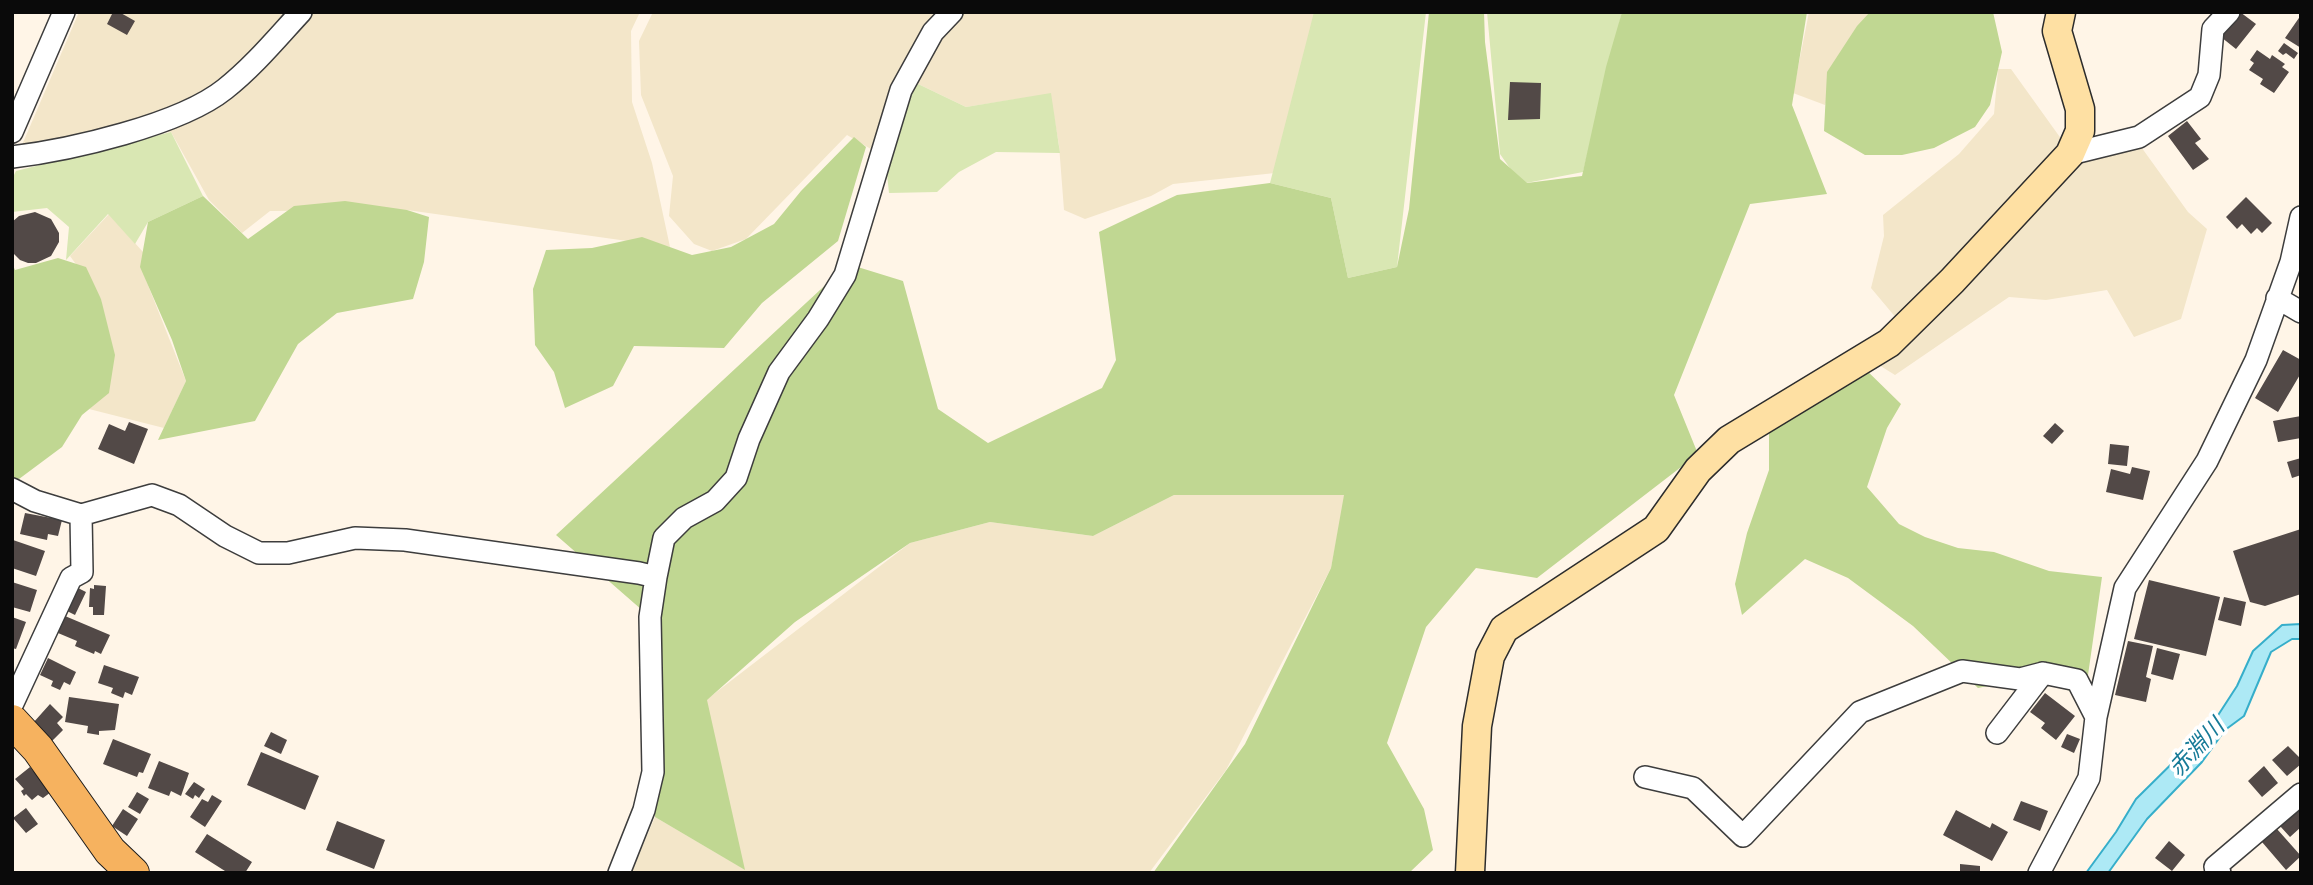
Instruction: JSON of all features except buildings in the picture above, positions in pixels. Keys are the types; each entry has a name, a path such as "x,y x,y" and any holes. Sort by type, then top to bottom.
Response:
{"main road":[{"path":"12,721 38,750 110,851 133,873"}],"street":[{"path":"12,132 64,12"},
{"path":"12,158 39,154 156,124 200,106 225,89 301,12"},
{"path":"619,873 644,810 653,772 650,617 664,538 684,518 715,501 736,478 749,439 779,372 818,319 845,275 901,90 933,32 952,12"},
{"path":"1470,873 1477,726 1490,656 1504,629 1656,529 1698,470 1729,440 1889,343 1952,281 2070,154 2080,131 2080,109 2057,31 2062,12"},
{"path":"2070,154 2139,137 2200,97 2209,75 2213,29 2229,12"},
{"path":"2039,873 2089,778 2096,717 2125,588 2207,461 2256,360 2291,262 2301,217"},
{"path":"2277,298 2301,313"},
{"path":"12,489 35,500 81,515 152,495 178,505 225,536 259,553 288,553 355,538 405,540 656,577"},
{"path":"12,705 71,578 82,572 81,515"},
{"path":"1645,777 1693,788 1743,836 1860,712 1962,671 2020,679 2043,673 2077,680 2096,717"},
{"path":"1997,733 2043,673"},
{"path":"2220,873 2215,867 2301,794"}],"shaded area":[{"path":"79,12 640,12 631,31 632,102 652,163 670,247 407,210 270,211 242,233 209,200 171,132 22,145"},
{"path":"653,12 1321,12 1275,173 1173,184 1151,196 1085,219 1064,210 1059,145 1050,94 966,107 916,83 876,152 847,135 746,239 712,251 694,244 669,216 673,176 641,95 639,41"},
{"path":"1809,12 1873,12 1851,43 1825,105 1793,93"},
{"path":"1998,69 2011,69 2067,147 2139,144 2188,212 2207,229 2181,319 2134,337 2107,290 2046,300 2009,297 1895,375 1866,357 1897,319 1871,288 1884,236 1883,215 1959,154 1994,114"},
{"path":"109,214 143,252 144,275 186,381 164,428 89,409 110,385 101,299 70,256"},
{"path":"1174,495 1345,495 1331,568 1226,770 1149,873 631,873 655,817 744,869 706,700 910,543 990,522 1093,536"}],"green space":[{"path":"1314,12 1426,12 1397,267 1348,278 1331,198 1270,183"},
{"path":"1429,12 1484,12 1485,42 1500,159 1527,183 1582,176 1606,67 1622,12 1807,12 1792,105 1827,194 1750,204 1674,395 1698,454 1537,578 1476,568 1426,627 1387,743 1424,809 1433,850 1409,873 1153,873 1245,744 1331,568 1344,495 1174,495 1093,536 990,522 910,543 795,622 707,700 745,870 655,817 650,617 556,535 848,264 903,281 938,409 988,443 1102,388 1116,360 1099,232 1177,195 1270,183 1331,198 1348,278 1397,267 1409,209"},
{"path":"1487,12 1622,12 1583,172 1521,184 1500,154"},
{"path":"1870,12 1993,12 2002,52 1990,105 1975,127 1934,148 1902,155 1865,155 1824,131 1827,72 1857,26"},
{"path":"916,83 966,107 1051,93 1060,153 996,152 959,172 937,192 889,193 885,155"},
{"path":"171,132 203,196 148,222 135,244 108,214 66,260 69,227 47,208 12,212 12,179 16,171"},
{"path":"854,137 866,147 838,241 762,303 724,348 634,346 613,386 565,408 554,372 535,345 533,289 546,250 592,248 642,237 692,255 731,247 774,224 801,191"},
{"path":"203,196 248,239 294,206 345,201 407,210 429,217 424,262 413,299 337,313 298,344 255,421 158,440 186,381 172,340 140,267 148,222"},
{"path":"58,258 86,267 101,299 115,355 109,393 82,415 62,447 19,479 12,478 12,263 15,270"},
{"path":"1858,362 1901,404 1887,428 1867,487 1899,524 1925,537 1958,548 1994,552 2049,571 2102,577 2085,696 2029,677 1978,688 1913,626 1848,578 1805,559 1742,615 1735,584 1747,533 1769,470 1769,424"}],"water":[{"name":"赤淵川","path":"2301,624 2301,639 2292,639 2271,652 2244,716 2225,730 2202,762 2147,819 2108,873 2086,873 2136,799 2213,723 2237,686 2253,651 2282,625"}]}
